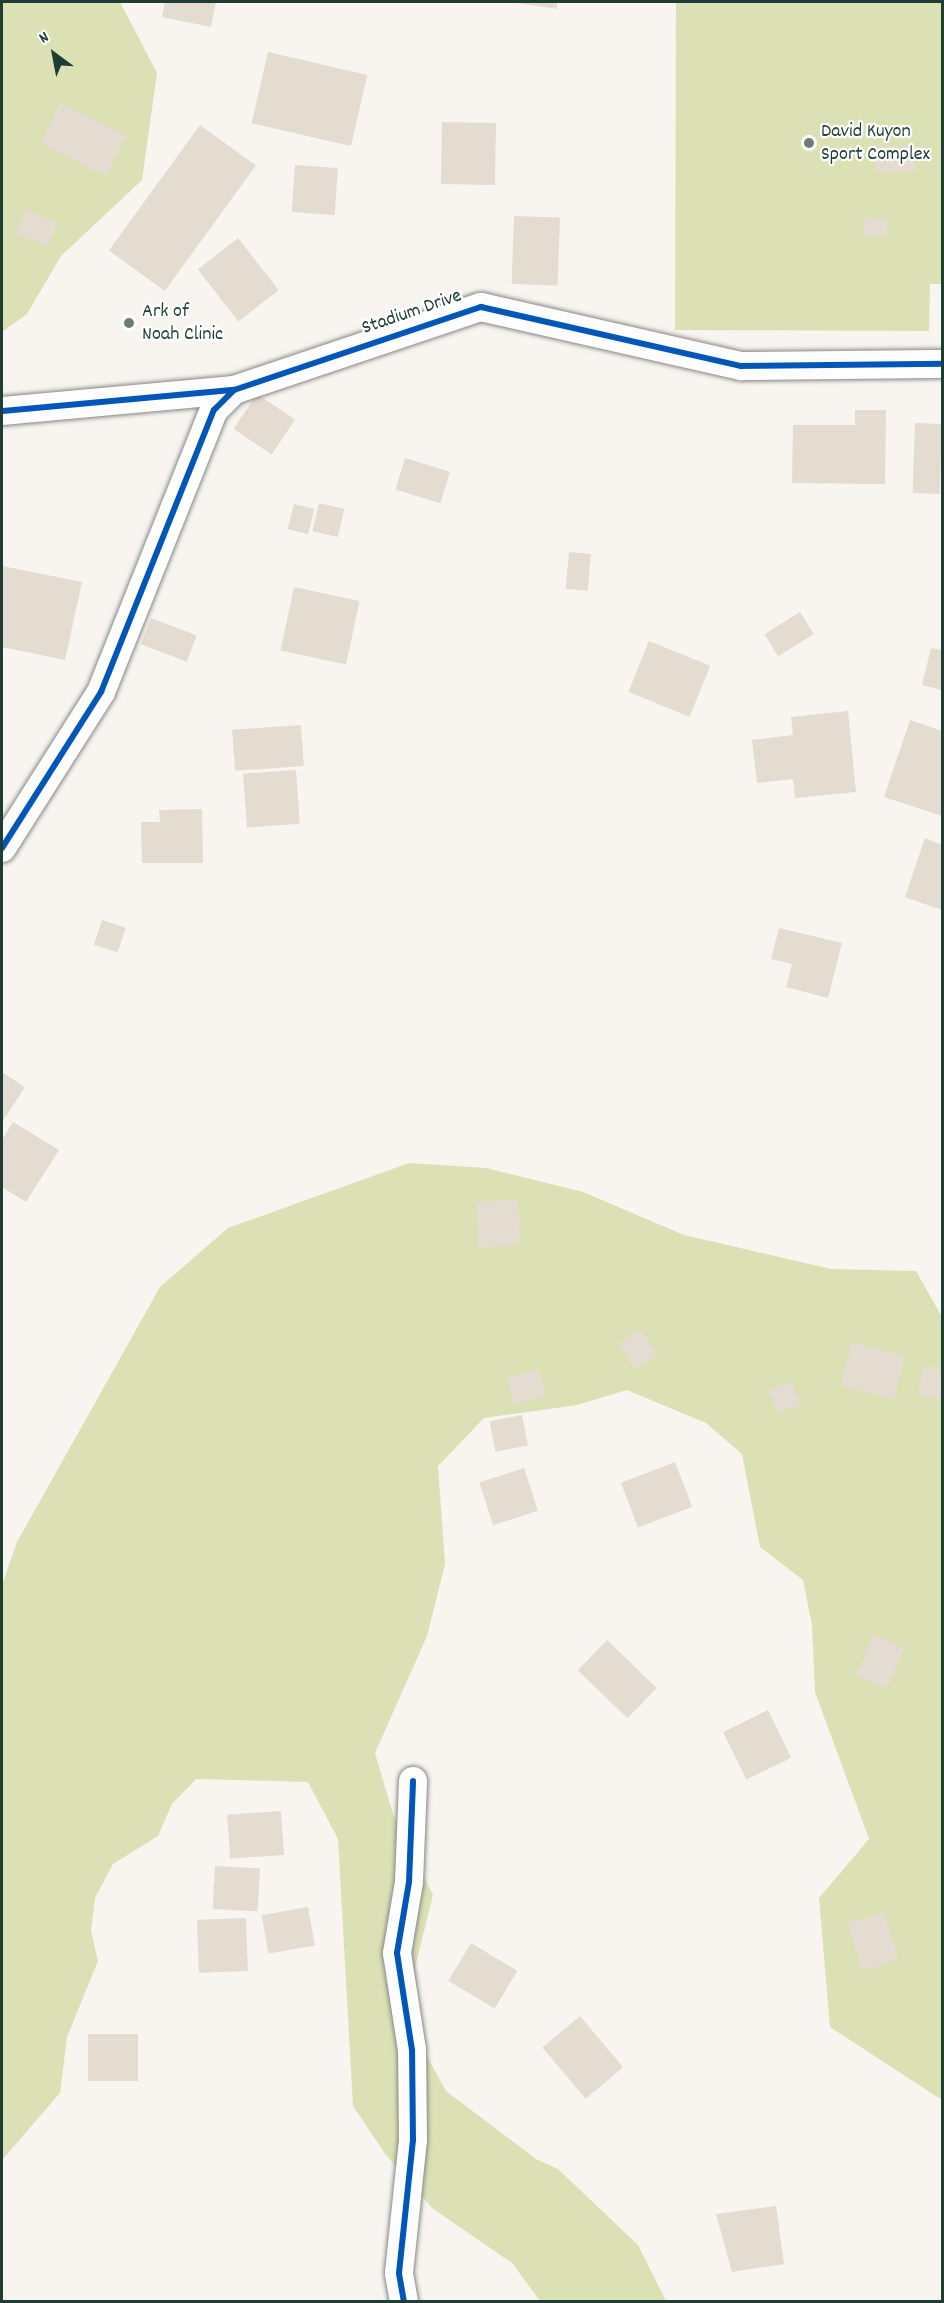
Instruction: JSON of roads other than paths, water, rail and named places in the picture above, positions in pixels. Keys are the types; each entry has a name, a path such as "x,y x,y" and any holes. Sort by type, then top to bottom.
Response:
{"street":[{"name":"Stadium Drive","path":"2,411 234,390 481,308 741,366 942,364"},
{"path":"2,848 101,692 214,410 234,390"},
{"path":"404,2301 399,2273 413,2140 412,2050 397,1953 409,1882 413,1781"}],"place":[{"name":"David Kuyon Sport Complex","path":"809,143"},
{"name":"Ark of Noah Clinic","path":"129,323"}]}
